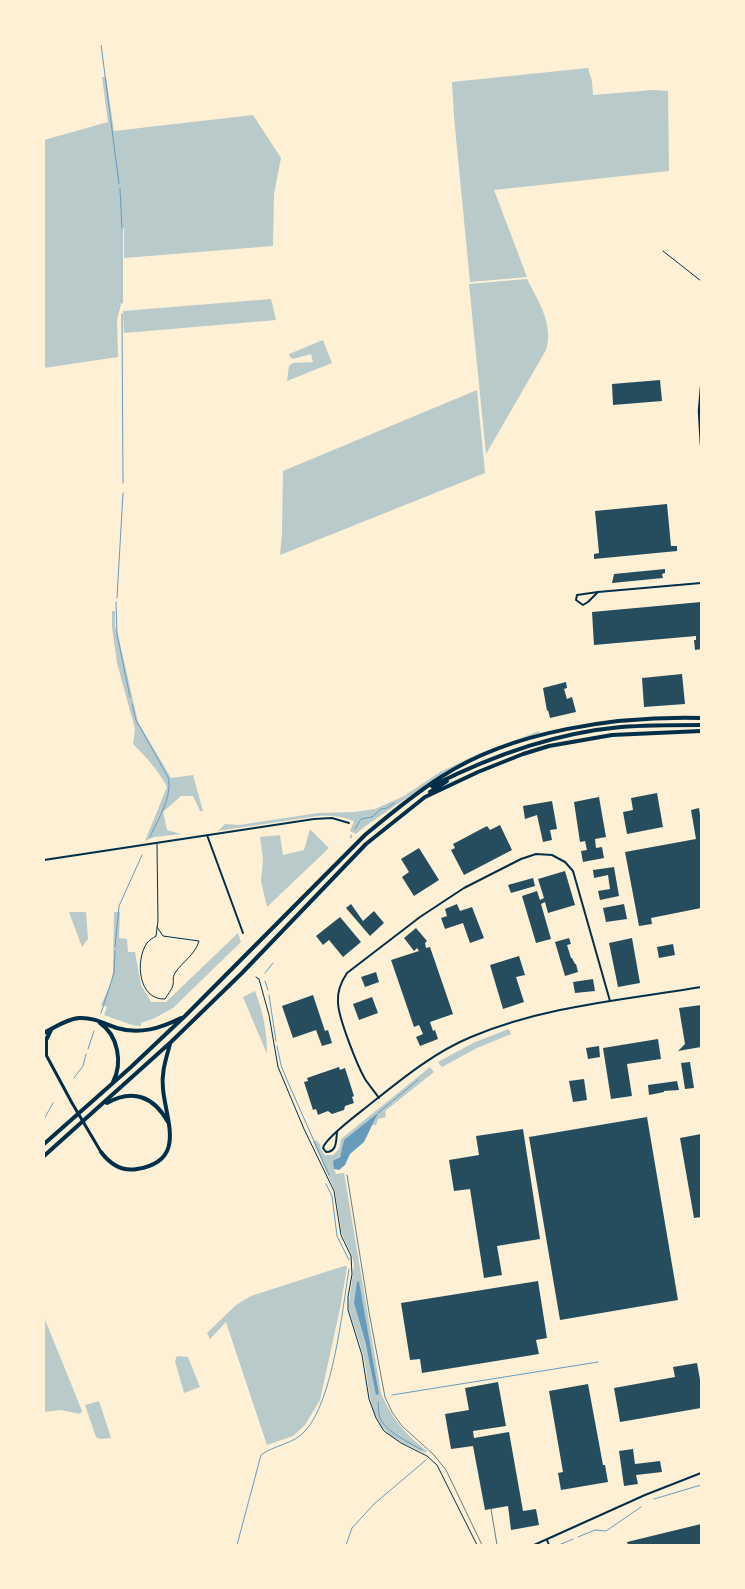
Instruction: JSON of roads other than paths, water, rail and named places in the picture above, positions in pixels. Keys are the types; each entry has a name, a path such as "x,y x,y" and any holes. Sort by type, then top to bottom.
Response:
{"highway":[{"path":"44,1144 185,1016 347,852 389,815 442,776 467,762 526,739 549,733 618,722 701,717"},
{"path":"421,791 499,756 542,742 597,730 632,726 701,724"},
{"path":"425,797 486,769 549,746 612,734 700,731"},
{"path":"44,1156 171,1042 242,973 366,844 436,788 467,769"},
{"path":"44,1033 72,1019 96,1020 134,1031 151,1030 185,1016"},
{"path":"96,1020 104,1026 112,1037 118,1053 118,1066 112,1084"},
{"path":"45,1052 46,1040 52,1028"},
{"path":"102,1152 115,1166 132,1170 150,1165 159,1160 166,1151 170,1141 170,1126 162,1078 171,1042"},
{"path":"97,1109 122,1096 144,1097 156,1106 170,1126"}],"main road":[{"path":"45,1052 72,1103 102,1152"}],"street":[{"path":"701,386 699,411 701,444"},
{"path":"598,592 585,604 580,604 576,600 577,595 598,592 701,583"},
{"path":"44,860 323,818 332,818 349,823"},
{"path":"207,835 243,933"},
{"path":"379,1098 362,1073 341,1017 337,1000 338,989 342,980 347,973 418,918 464,888 529,856 542,854 556,856 573,871 610,1001"},
{"path":"337,1132 334,1149 331,1152 326,1152 323,1148 324,1145 337,1132 379,1098 427,1061 470,1037 532,1016 610,1001 701,987"},
{"path":"534,1545 646,1494 701,1473"},
{"path":"547,1540 549,1545"}],"lane":[{"path":"663,251 701,281"},
{"path":"157,843 156,936 147,941 140,958 141,980 150,996 164,999 173,986 173,976 180,966 196,951 199,941 163,936 157,927"}],"water":[{"path":"378,1113 364,1142 350,1154 345,1165 339,1170 334,1169 333,1161 340,1157 344,1140"},
{"path":"359,1281 379,1394 376,1395 366,1345 354,1303 357,1282"}],"waterway":[{"path":"101,44 119,184"},
{"path":"120,189 122,303"},
{"path":"122,314 123,483"},
{"path":"117,598 123,493"},
{"path":"116,602 117,634 130,697"},
{"path":"132,704 136,720 168,777 167,800 150,837"},
{"path":"355,829 361,819 372,817 381,809 387,808 394,803"},
{"path":"115,947 119,906 142,855"},
{"path":"101,1013 114,973 115,951"},
{"path":"265,973 273,963"},
{"path":"265,981 268,990"},
{"path":"269,995 276,1041"},
{"path":"88,1049 94,1031"},
{"path":"277,1046 281,1065 287,1080 329,1175"},
{"path":"74,1078 83,1066 86,1054"},
{"path":"378,1113 418,1080"},
{"path":"44,1119 53,1103"},
{"path":"326,1184 332,1196 337,1236 349,1260"},
{"path":"237,1545 261,1455 290,1442 305,1431 315,1417 323,1399 335,1355 349,1269"},
{"path":"392,1395 598,1362"},
{"path":"378,1402 380,1418 387,1428 422,1450"},
{"path":"346,1545 352,1528 374,1504 426,1460"},
{"path":"654,1499 701,1485"},
{"path":"578,1537 595,1530 606,1531 641,1507"},
{"path":"559,1545 573,1539"}],"railway":[{"path":"347,1175 385,1397 392,1412 402,1426 434,1455 446,1470 482,1545"},
{"path":"491,1509 497,1545"}]}
